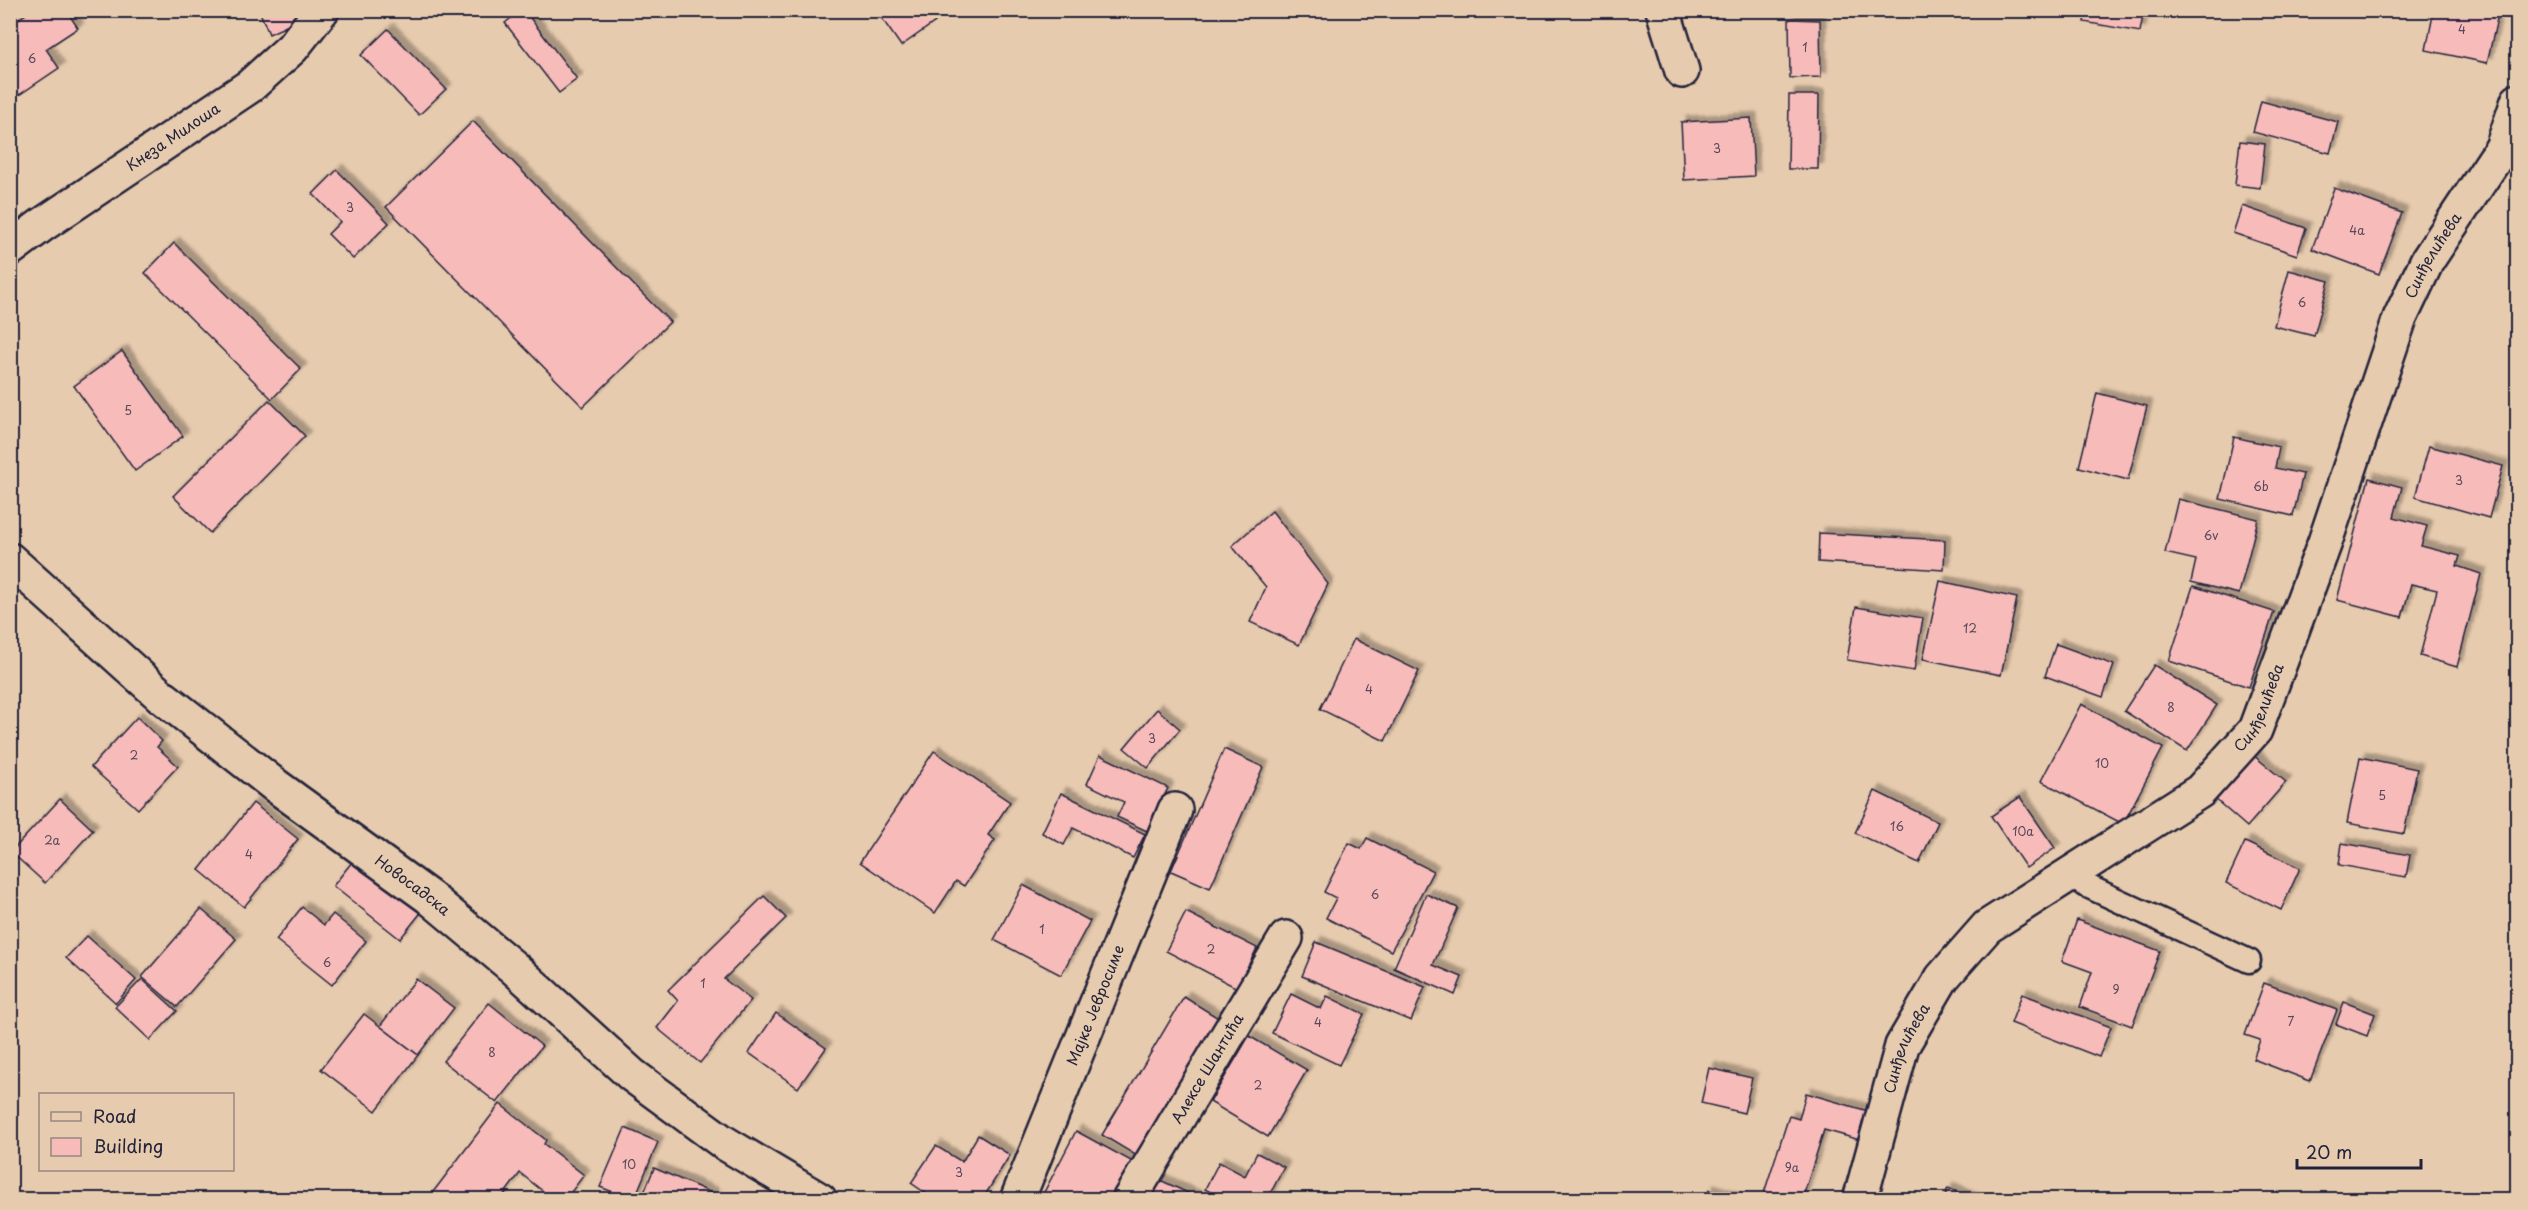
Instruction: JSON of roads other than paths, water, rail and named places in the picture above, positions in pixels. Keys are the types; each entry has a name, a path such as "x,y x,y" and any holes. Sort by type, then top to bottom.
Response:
{"street":[{"name":"Кнеза Милоша","path":"10,249 51,219 250,87 292,48 322,10"},
{"path":"1663,10 1682,71"},
{"name":"Синђелићева","path":"1860,1200 1902,1046 1942,978 1987,927 2200,791 2255,730 2325,542 2400,318 2427,261 2502,148 2517,101"},
{"name":"Новосадска","path":"10,560 160,695 276,786 429,897 514,968 632,1075 723,1142 820,1200"},
{"name":"Мајке Јевросиме","path":"1017,1200 1175,810"},
{"name":"Алексе Шантића","path":"1129,1200 1286,938"}],"lane":[{"path":"2070,873 2085,885 2249,961"}]}
